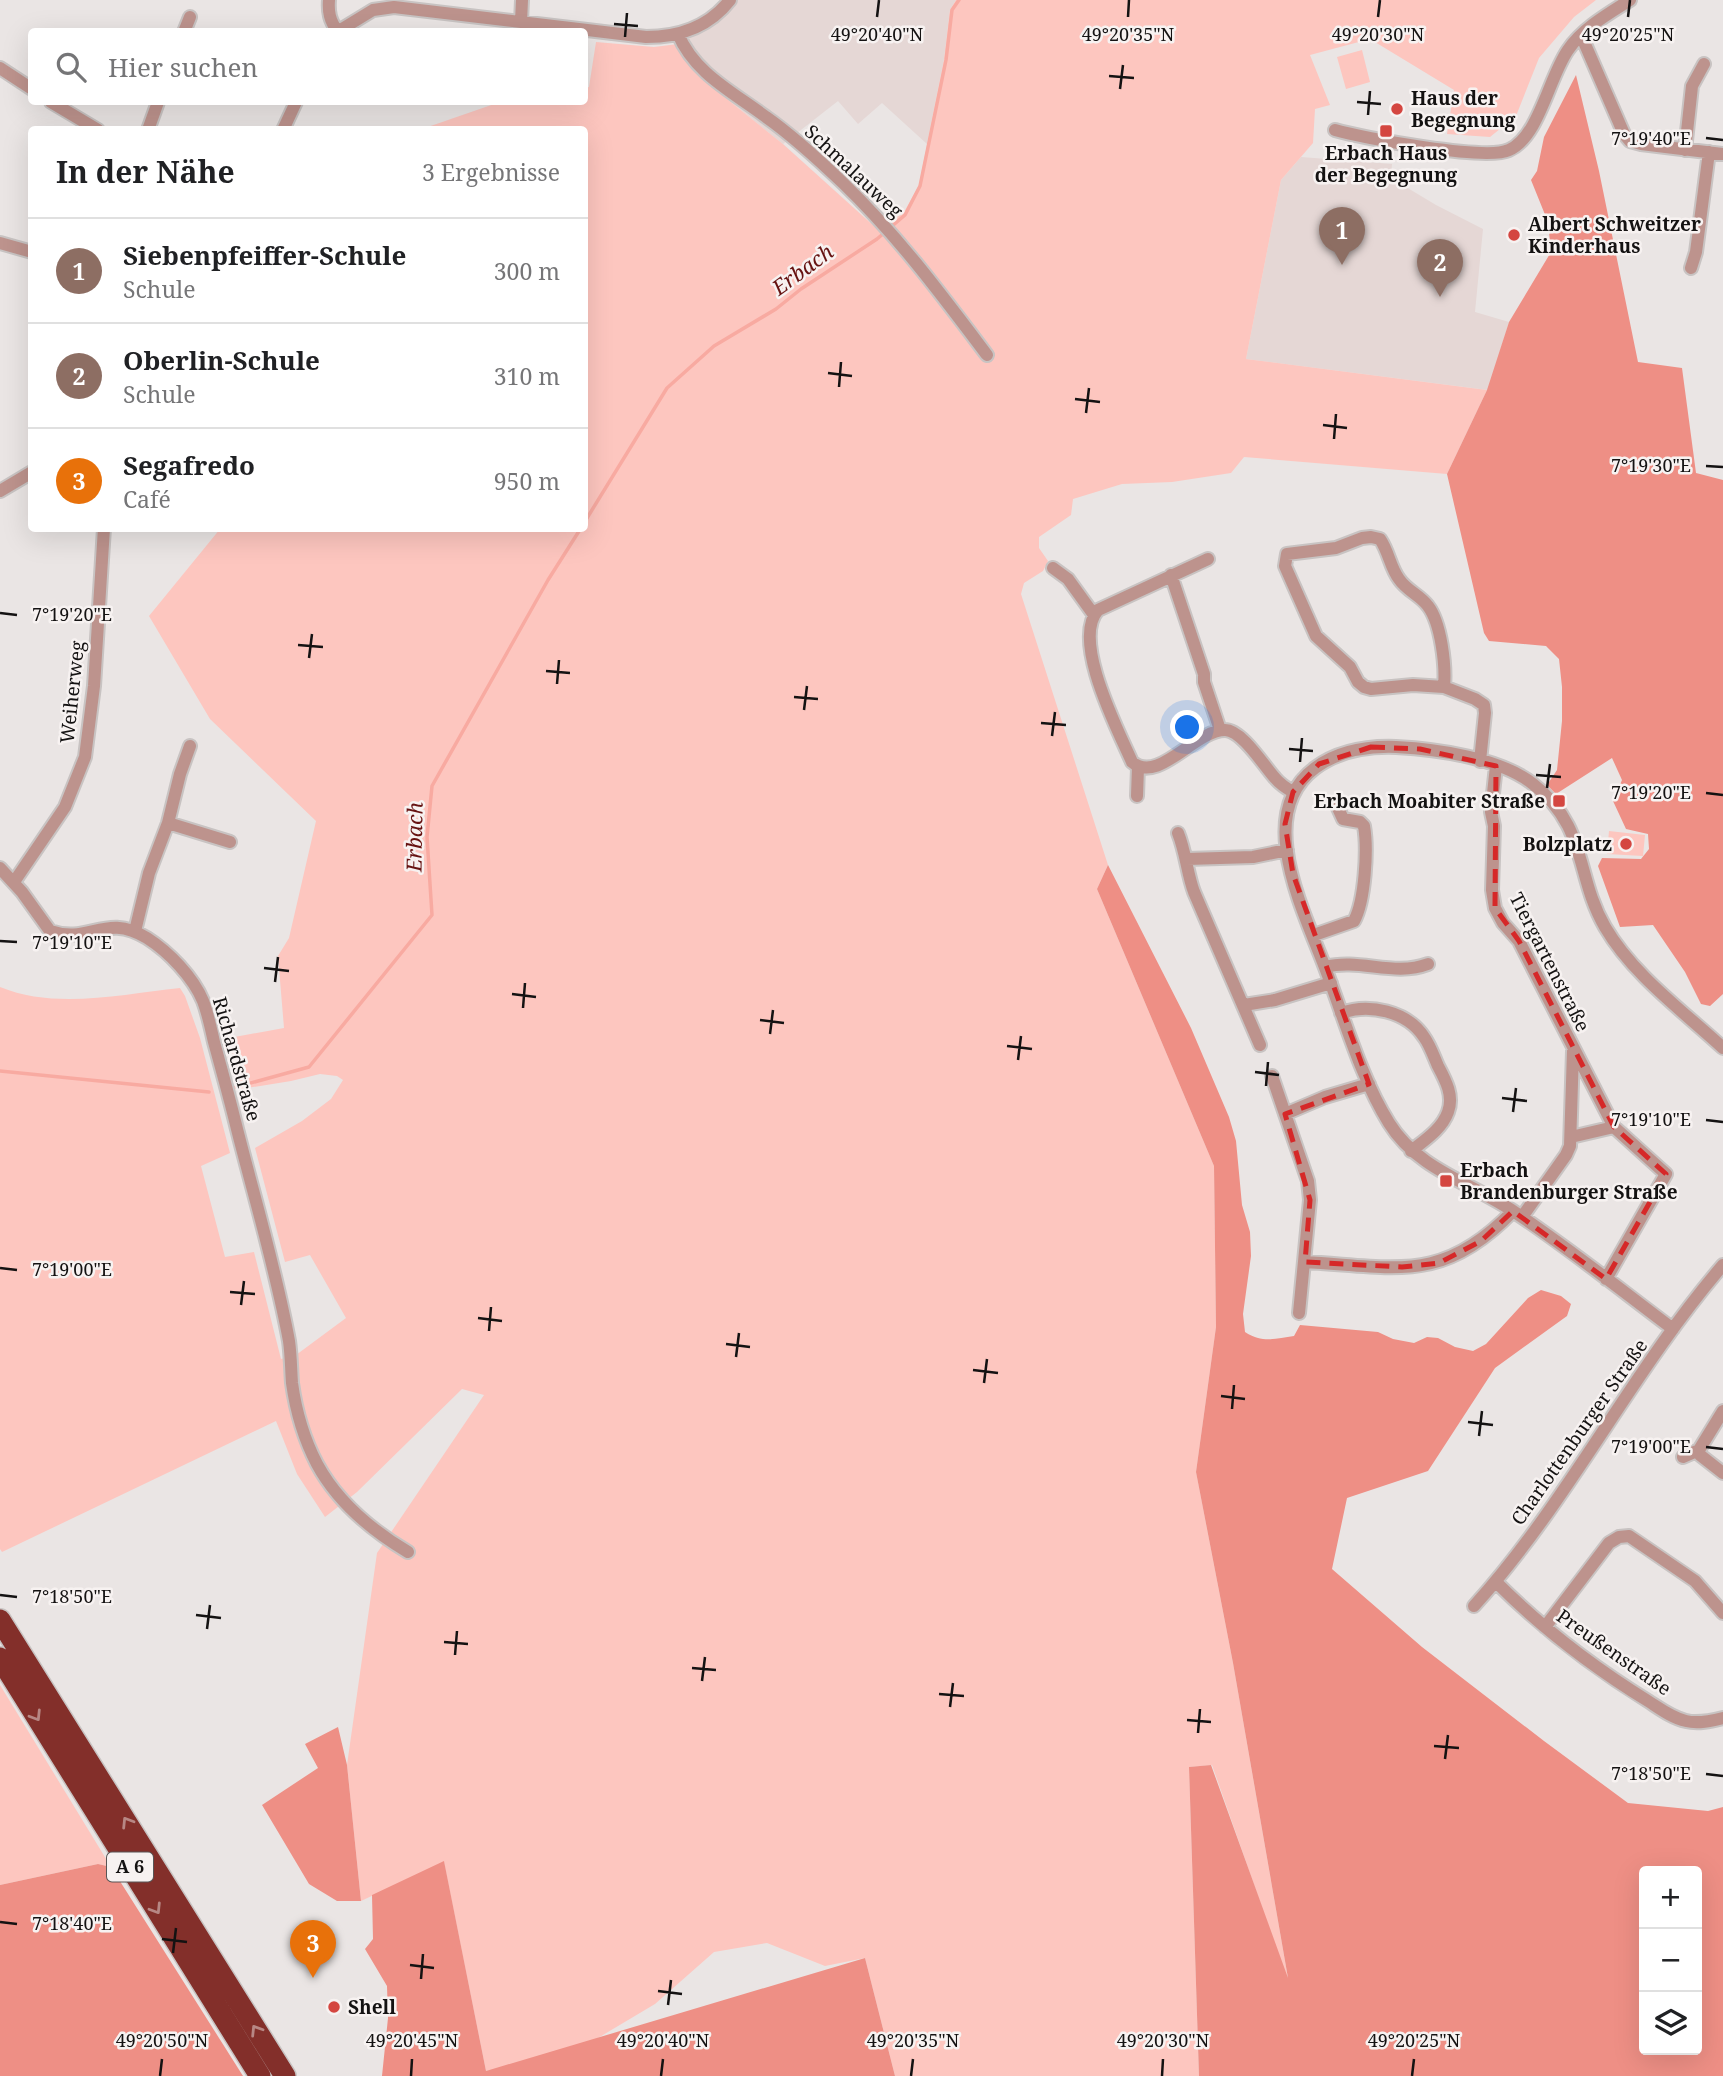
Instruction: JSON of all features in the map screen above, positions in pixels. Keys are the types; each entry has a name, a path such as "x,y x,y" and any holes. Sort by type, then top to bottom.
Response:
{"highway":[{"name":"A 6","path":"0,1620 285,2076"},
{"name":"A 6","path":"0,1658 260,2076"}],"street":[{"path":"329,0 328,12 335,28"},
{"path":"521,22 523,0"},
{"path":"1335,130 1362,138 1478,153 1510,150 1529,131 1569,49 1581,35 1630,0"},
{"path":"588,30 646,37 678,34 705,23 726,2"},
{"path":"342,28 373,10 394,7 571,28"},
{"path":"186,28 190,17"},
{"name":"Schmalauweg","path":"678,34 693,62 768,118 842,182 889,230 908,250 987,355"},
{"path":"1581,35 1624,134 1630,141 1723,154"},
{"path":"1685,150 1692,86 1704,64"},
{"path":"0,68 28,86"},
{"path":"56,105 91,126"},
{"path":"149,126 157,105"},
{"path":"285,126 295,105"},
{"path":"1691,268 1696,251 1709,152"},
{"path":"0,243 28,251"},
{"path":"0,491 28,474"},
{"name":"Weiherweg","path":"14,882 65,807 85,757 94,687 104,532"},
{"path":"1444,687 1444,665 1434,616 1422,600 1399,580 1380,539 1362,538 1336,548 1287,554 1285,566 1316,636 1350,667 1364,687 1444,687 1484,705 1480,761"},
{"path":"1208,559 1098,610 1091,622 1090,649 1096,679 1132,762 1138,767 1147,768 1166,762 1190,744 1220,730 1234,732 1274,778 1293,792"},
{"path":"1053,568 1068,579 1094,615"},
{"path":"1171,575 1220,730"},
{"path":"0,868 14,882 50,931 73,935 115,926 135,931 149,873 168,822 190,746"},
{"path":"1673,1329 1518,1214 1453,1179 1411,1150 1388,1122 1369,1083 1342,1013 1304,910 1286,850 1285,824 1293,792 1305,776 1320,764 1335,756 1371,747 1420,749 1480,761 1516,773 1533,784 1566,819 1578,846 1595,905 1613,940 1647,980 1723,1048"},
{"name":"Tiergartenstraße","path":"1496,766 1491,811 1492,890 1495,908 1503,923 1519,941 1614,1127 1666,1174 1605,1279"},
{"path":"1137,796 1138,767"},
{"path":"1314,935 1354,921 1361,904 1366,860 1364,826 1360,822 1343,819 1338,808"},
{"path":"168,822 230,842"},
{"path":"1178,834 1194,892 1260,1045"},
{"path":"1187,859 1253,857 1286,850"},
{"name":"Richardstraße","path":"135,931 159,946 179,967 203,1002 278,1291 290,1345 292,1383 306,1441 319,1467 356,1516 408,1552"},
{"path":"1325,967 1343,964 1405,970 1428,964"},
{"path":"1244,1005 1286,997 1331,983"},
{"path":"1342,1013 1363,1008 1388,1012 1403,1017 1424,1036 1446,1081 1450,1094 1449,1109 1444,1122 1411,1150"},
{"name":"Tiergartenstraße","path":"1571,1137 1573,1051"},
{"path":"1272,1076 1308,1181 1310,1200 1299,1313"},
{"path":"1285,1114 1369,1083"},
{"path":"1305,1262 1402,1268 1439,1263 1457,1256 1518,1214 1566,1155 1571,1137 1614,1127"},
{"name":"Charlottenburger Straße","path":"1474,1606 1496,1582 1540,1523 1673,1329 1723,1263"},
{"path":"1683,1457 1699,1450 1723,1411"},
{"path":"1699,1450 1700,1454 1723,1472"},
{"path":"1545,1627 1609,1543 1624,1536 1629,1536 1695,1581 1723,1613"},
{"name":"Preußenstraße","path":"1496,1582 1545,1627 1630,1690 1667,1713 1686,1721 1703,1722 1723,1718"}],"highlighted area":[{"path":"1371,747 1420,749 1496,766 1495,908 1519,941 1614,1127 1666,1174 1606,1279 1513,1211 1481,1241 1439,1263 1402,1267 1305,1262 1310,1200 1285,1114 1369,1084 1293,874 1285,824 1293,792 1319,764"}],"shaded area":[{"path":"735,0 956,0 950,10 944,60 927,144 882,103 858,124 838,101 783,144 707,83 678,44 705,28"},
{"path":"956,0 1596,0 1574,17 1539,58 1516,116 1490,137 1447,134 1454,90 1370,39 1310,55 1330,105 1315,109 1313,143 1281,180 1246,359 1487,390 1447,474 1244,457 1231,473 1172,482 1122,484 1073,499 1071,515 1039,537 1039,548 1048,561 1043,571 1024,583 1021,594 1108,865 1097,889 1214,1166 1216,1327 1196,1472 1233,1663 1289,1984 1212,1765 1189,1767 1199,2076 895,2076 865,1958 825,1966 767,1943 714,1952 655,2004 566,2057 486,2071 444,1862 361,1901 347,1765 377,1553 484,1395 462,1389 357,1492 325,1517 297,1474 276,1421 2,1552 0,987 21,994 66,999 180,988 200,1038 230,1153 201,1166 225,1257 254,1252 281,1359 296,1355 346,1318 310,1255 285,1262 255,1148 302,1121 331,1099 343,1080 337,1076 320,1074 241,1089 229,1038 284,1028 278,956 289,938 316,821 210,719 149,616 218,532 588,532 588,126 431,126 491,105 588,105 588,87 596,42 654,47 678,44 707,83 783,144 875,227 903,214 919,185 944,60 950,10"},
{"path":"1362,50 1370,82 1346,89 1337,57"},
{"path":"1576,75 1599,171 1638,362 1682,368 1696,473 1723,480 1723,994 1710,1006 1701,1004 1685,972 1653,925 1620,927 1598,866 1602,858 1641,859 1649,849 1648,834 1626,829 1613,801 1622,780 1612,758 1556,794 1547,785 1557,770 1562,721 1559,659 1546,646 1489,641 1484,633 1447,474 1487,390 1509,322 1551,252 1548,222 1531,180 1537,171 1544,137"},
{"path":"1301,157 1392,164 1391,178 1483,229 1475,312 1509,322 1488,390 1246,359 1281,180"},
{"name":"Bolzplatz","path":"1609,831 1645,835 1643,856 1607,854"},
{"path":"1108,865 1191,1028 1229,1117 1236,1141 1242,1205 1250,1232 1251,1256 1243,1314 1245,1332 1263,1339 1281,1338 1294,1336 1300,1325 1378,1332 1393,1339 1414,1343 1427,1337 1438,1338 1455,1347 1473,1351 1486,1344 1528,1298 1541,1290 1561,1296 1571,1304 1567,1316 1495,1368 1428,1471 1347,1498 1332,1569 1422,1647 1628,1803 1708,1811 1723,1807 1723,2076 1199,2076 1189,1767 1211,1765 1288,1978 1233,1663 1196,1472 1216,1327 1214,1166 1097,889"},
{"path":"0,1685 111,1867 98,1864 0,1885"},
{"path":"338,1727 347,1765 361,1901 337,1901 309,1884 262,1805 318,1768 305,1744"},
{"path":"444,1861 486,2071 865,1958 895,2076 382,2076 388,2018 387,1986 365,1949 373,1939 372,1895"},
{"path":"98,1864 111,1867 243,2076 0,2076 0,1885"}],"waterway":[{"name":"Erbach","path":"588,516 667,388 714,346 776,309 801,289 877,239 905,215 920,186 946,60 952,10 959,0"},
{"name":"Erbach","path":"236,1087 309,1067 432,915 427,837 432,786 548,580 578,532"},
{"name":"Erbach","path":"0,1071 209,1092"}],"place":[{"name":"Haus der Begegnung","path":"1397,109"},
{"name":"Erbach Haus der Begegnung","path":"1386,131"},
{"name":"Albert Schweitzer Kinderhaus","path":"1514,235"},
{"name":"Siebenpfeiffer-Schule","path":"1342,265"},
{"name":"Oberlin-Schule","path":"1440,297"},
{"name":"Erbach Moabiter Straße","path":"1559,801"},
{"name":"Bolzplatz","path":"1626,844"},
{"name":"Erbach Brandenburger Straße","path":"1446,1181"},
{"name":"Segafredo","path":"313,1978"},
{"name":"Shell","path":"334,2007"}]}
